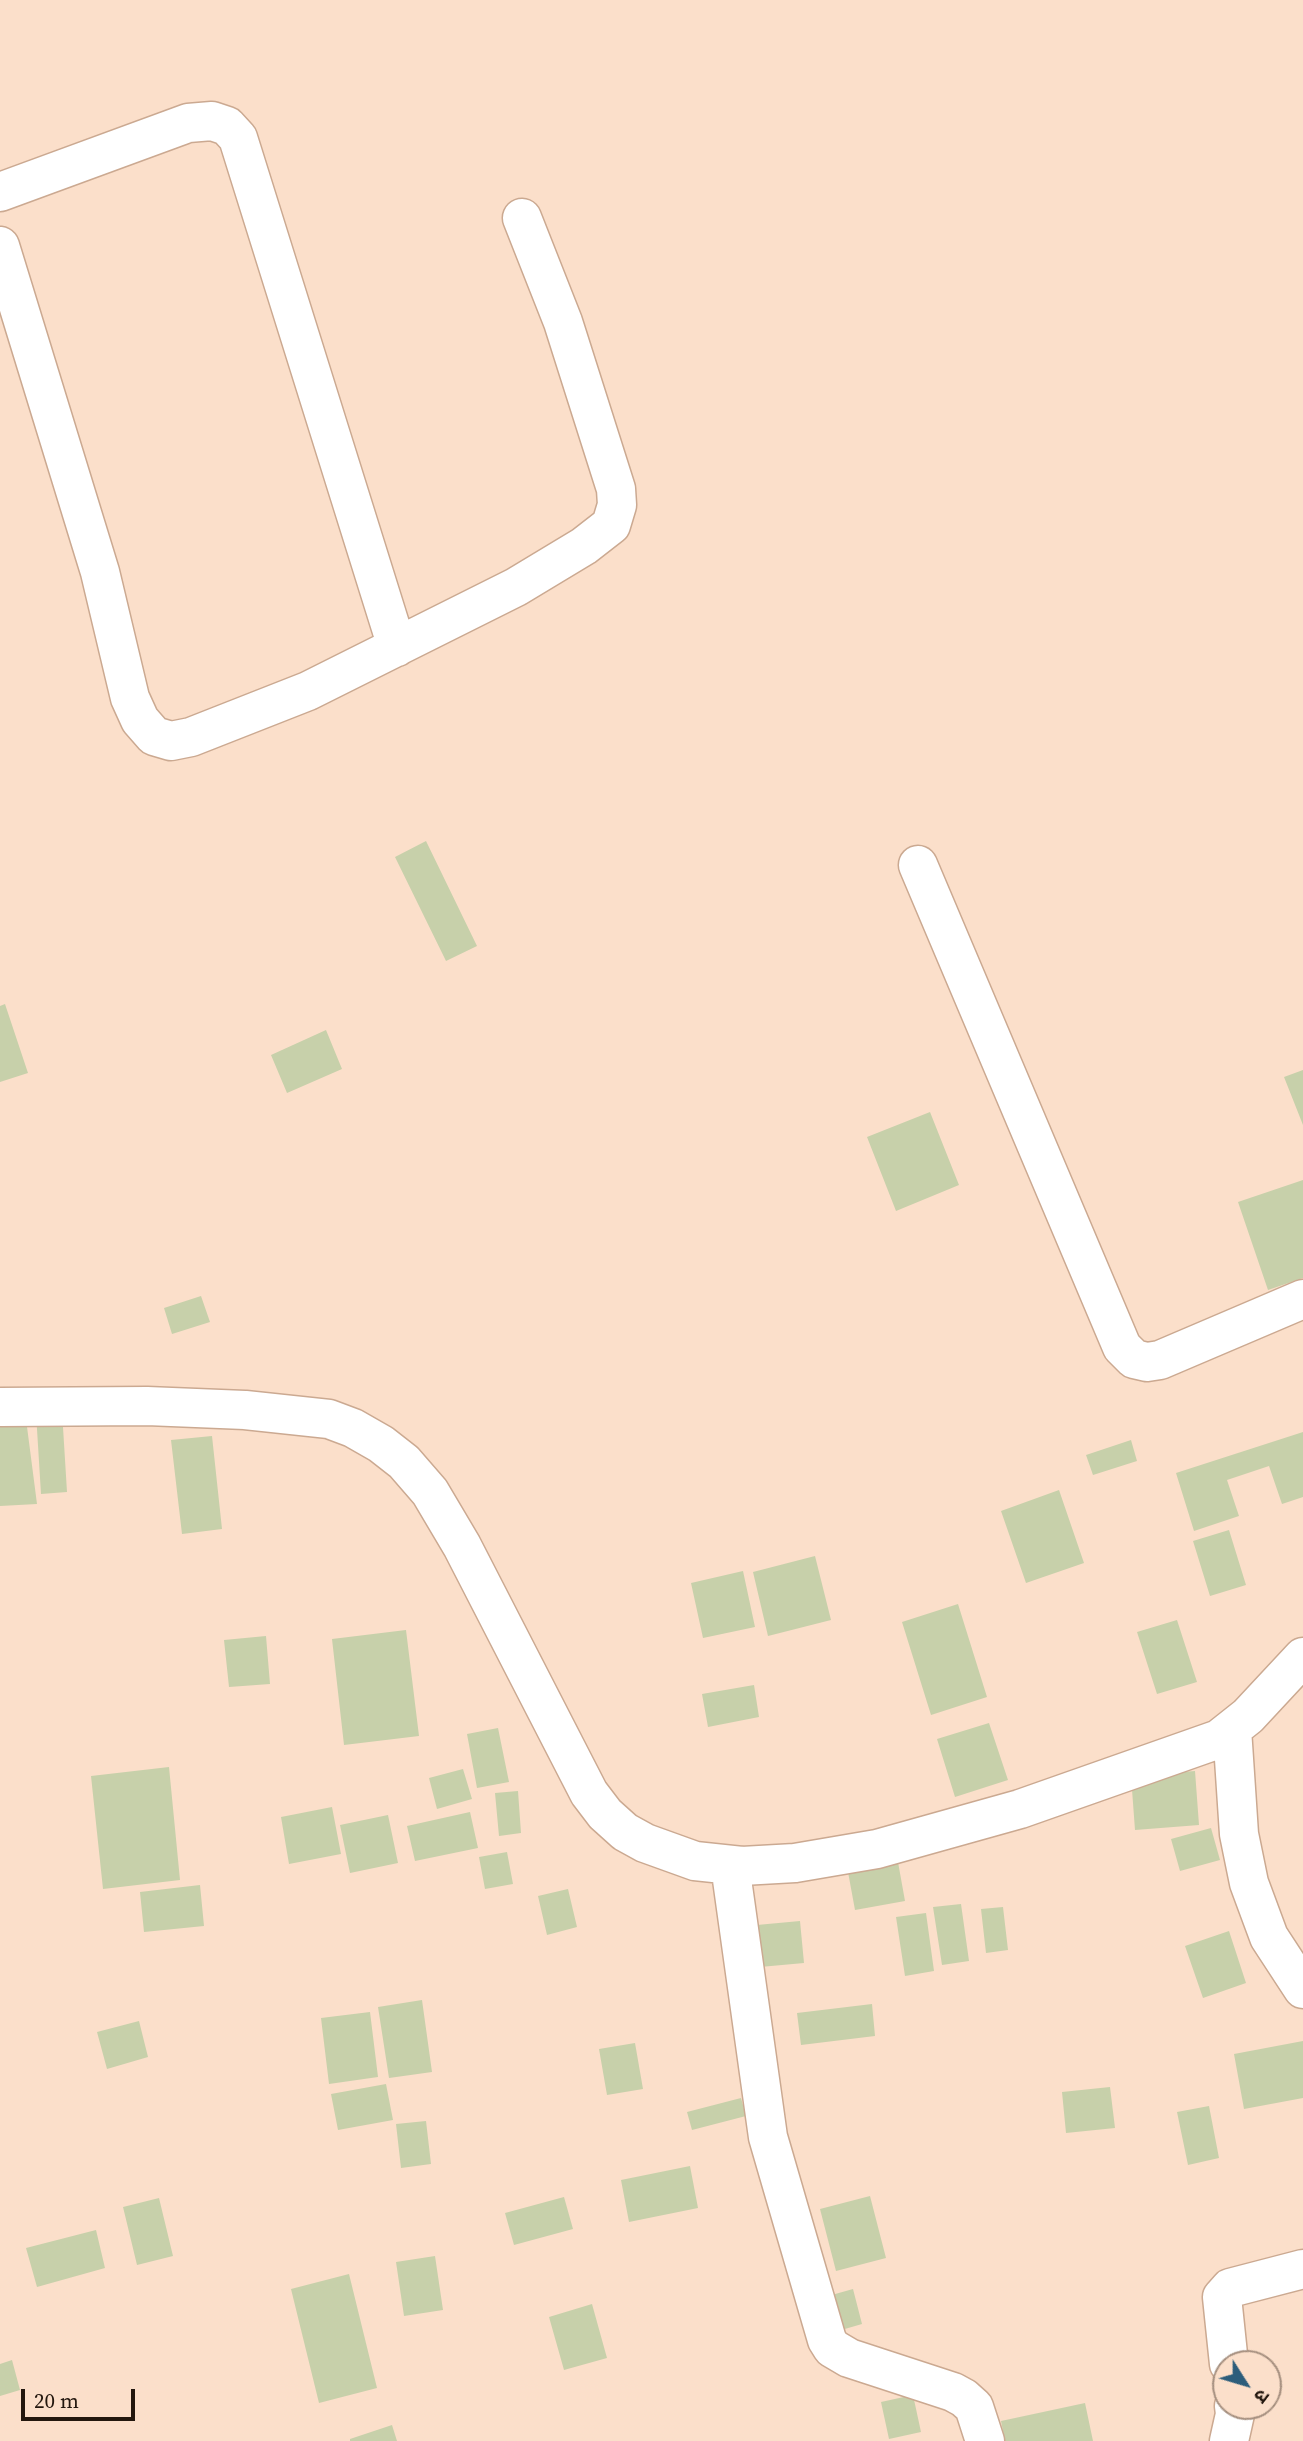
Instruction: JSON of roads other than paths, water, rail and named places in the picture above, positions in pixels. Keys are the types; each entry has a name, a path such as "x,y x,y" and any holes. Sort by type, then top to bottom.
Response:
{"street":[{"path":"0,192 188,123 212,121 227,126 238,138 397,647"},
{"path":"2,262 100,572 130,698 140,720 154,736 171,741 191,737 309,691 516,587 584,546 611,525 617,505 617,489 563,322 522,218"},
{"path":"918,865 1122,1347 1134,1359 1147,1362 1160,1360 1303,1299"},
{"path":"0,1407 147,1406 245,1410 329,1419 353,1428 381,1444 404,1462 430,1492 463,1546 589,1793 625,1832 645,1843 695,1861 742,1866 795,1863 890,1846 1020,1809 1219,1739 1283,1681 1303,1657"},
{"path":"1233,1729 1239,1834 1249,1883 1269,1937 1303,1989"},
{"path":"730,1865 768,2137 827,2340 832,2348 849,2358 964,2398 974,2407 985,2441"},
{"path":"1228,2350 1222,2297 1230,2288 1303,2269"},
{"path":"1229,2441 1234,2420"}]}
